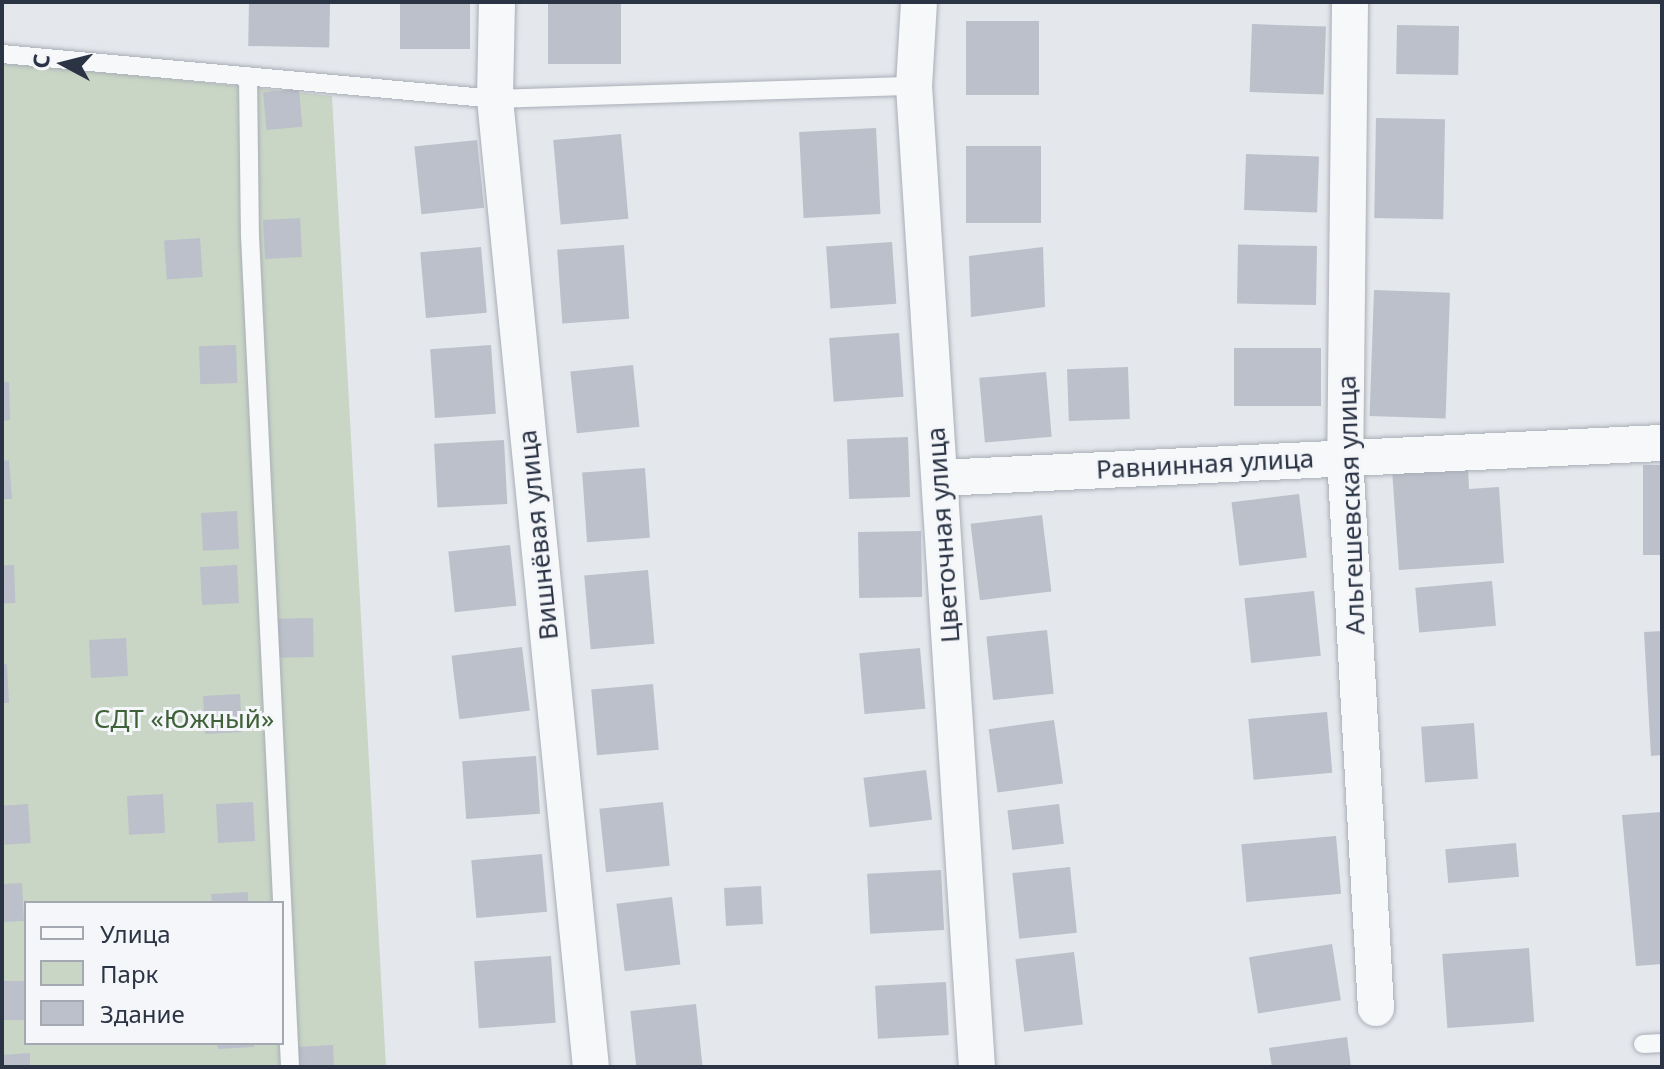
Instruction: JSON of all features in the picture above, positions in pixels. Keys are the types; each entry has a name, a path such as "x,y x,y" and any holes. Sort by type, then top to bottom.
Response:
{"street":[{"name":"Вишнёвая улица","path":"497,2 495,99 591,1067"},
{"name":"Цветочная улица","path":"919,2 914,86 977,1067"},
{"name":"Альгешевская улица","path":"1350,2 1345,456 1376,1008"},
{"name":"Равнинная улица","path":"940,478 1662,443"}],"lane":[{"path":"2,54 495,99 914,86"},
{"path":"248,76 250,236 282,901"},
{"path":"284,942 290,1067"},
{"path":"1643,1044 1662,1043"}],"green space":[{"name":"СДТ «Южный»","path":"2,61 332,96 386,1067 2,1067"}],"building":[{"path":"249,2 330,3 329,47 248,46"},
{"path":"400,2 470,2 470,49 400,49"},
{"path":"548,2 621,2 621,64 548,64"},
{"path":"966,21 1039,21 1039,95 966,95"},
{"path":"1252,24 1326,27 1324,95 1250,92"},
{"path":"1397,25 1459,26 1458,75 1396,74"},
{"path":"299,89 302,127 266,130 263,92"},
{"path":"1376,118 1445,119 1443,219 1374,218"},
{"path":"876,128 881,214 804,218 799,132"},
{"path":"621,134 628,219 561,225 553,140"},
{"path":"477,140 484,208 421,214 414,147"},
{"path":"966,146 1041,146 1041,223 966,223"},
{"path":"1246,154 1319,157 1317,213 1244,210"},
{"path":"300,218 302,257 265,259 263,220"},
{"path":"200,238 203,277 167,279 164,241"},
{"path":"892,242 896,304 830,308 826,247"},
{"path":"624,245 629,319 562,323 557,250"},
{"path":"1238,245 1317,246 1316,305 1237,304"},
{"path":"481,247 487,313 426,318 420,252"},
{"path":"1043,247 1045,307 971,317 969,256"},
{"path":"1374,290 1450,293 1446,419 1370,416"},
{"path":"899,333 903,397 834,402 829,338"},
{"path":"236,345 237,383 200,384 199,346"},
{"path":"491,345 496,414 435,418 430,349"},
{"path":"1234,348 1321,348 1321,406 1234,406"},
{"path":"633,365 639,427 577,433 570,372"},
{"path":"1128,367 1130,419 1069,421 1067,369"},
{"path":"1046,372 1052,437 985,443 979,378"},
{"path":"2,382 9,382 10,420 2,421"},
{"path":"908,437 910,497 849,499 847,439"},
{"path":"504,440 507,504 437,508 434,444"},
{"path":"9,460 12,499 2,499 2,461"},
{"path":"1468,465 1469,489 1499,487 1504,563 1399,570 1392,469"},
{"path":"1643,465 1662,465 1662,555 1643,555"},
{"path":"645,468 650,538 587,542 582,472"},
{"path":"1299,494 1307,558 1239,566 1232,502"},
{"path":"237,511 239,549 203,551 201,513"},
{"path":"1042,515 1051,591 980,600 971,524"},
{"path":"921,531 922,597 859,598 858,532"},
{"path":"510,545 516,606 455,612 448,551"},
{"path":"2,565 14,565 15,603 3,603"},
{"path":"237,565 239,603 202,605 200,567"},
{"path":"648,570 654,644 591,649 584,576"},
{"path":"1492,581 1496,626 1419,633 1415,588"},
{"path":"1314,591 1321,656 1251,663 1244,598"},
{"path":"313,618 314,657 277,658 276,619"},
{"path":"1047,630 1054,694 993,700 986,636"},
{"path":"1662,631 1662,755 1651,756 1644,632"},
{"path":"126,638 128,676 91,678 89,640"},
{"path":"522,647 530,711 459,719 452,656"},
{"path":"920,648 925,709 865,714 859,653"},
{"path":"7,664 9,703 2,703 2,665"},
{"path":"653,684 659,750 597,755 591,689"},
{"path":"240,694 242,732 205,734 203,696"},
{"path":"1327,712 1332,773 1254,780 1248,719"},
{"path":"1054,720 1063,783 998,793 989,729"},
{"path":"1474,723 1478,779 1425,783 1421,727"},
{"path":"536,756 540,814 466,819 462,761"},
{"path":"926,770 932,820 870,827 863,778"},
{"path":"163,794 165,833 129,835 127,796"},
{"path":"253,802 255,841 218,843 216,804"},
{"path":"663,802 670,866 606,872 599,809"},
{"path":"28,804 31,843 5,845 2,806"},
{"path":"1059,804 1064,844 1012,850 1007,810"},
{"path":"1662,812 1662,964 1636,966 1622,815"},
{"path":"1336,836 1341,894 1246,902 1241,844"},
{"path":"1516,843 1519,877 1448,883 1445,849"},
{"path":"542,854 547,912 476,918 471,860"},
{"path":"1070,867 1077,933 1019,939 1012,873"},
{"path":"941,870 944,930 870,934 867,874"},
{"path":"22,883 24,921 4,922 2,884"},
{"path":"761,886 763,924 726,926 724,888"},
{"path":"248,892 248,901 212,901 211,894"},
{"path":"672,897 680,964 625,971 616,904"},
{"path":"1332,944 1341,1000 1258,1013 1249,957"},
{"path":"1529,948 1534,1022 1447,1028 1442,954"},
{"path":"1074,952 1083,1024 1024,1032 1015,959"},
{"path":"551,956 556,1023 479,1028 474,961"},
{"path":"2,981 24,981 24,1020 2,1020"},
{"path":"946,982 949,1035 878,1039 875,986"},
{"path":"696,1004 703,1067 636,1067 630,1011"},
{"path":"1347,1037 1351,1067 1272,1067 1269,1048"},
{"path":"217,1045 254,1045 254,1047 218,1049"},
{"path":"333,1045 334,1067 297,1067 296,1047"},
{"path":"30,1053 30,1067 2,1067 2,1055"}]}
